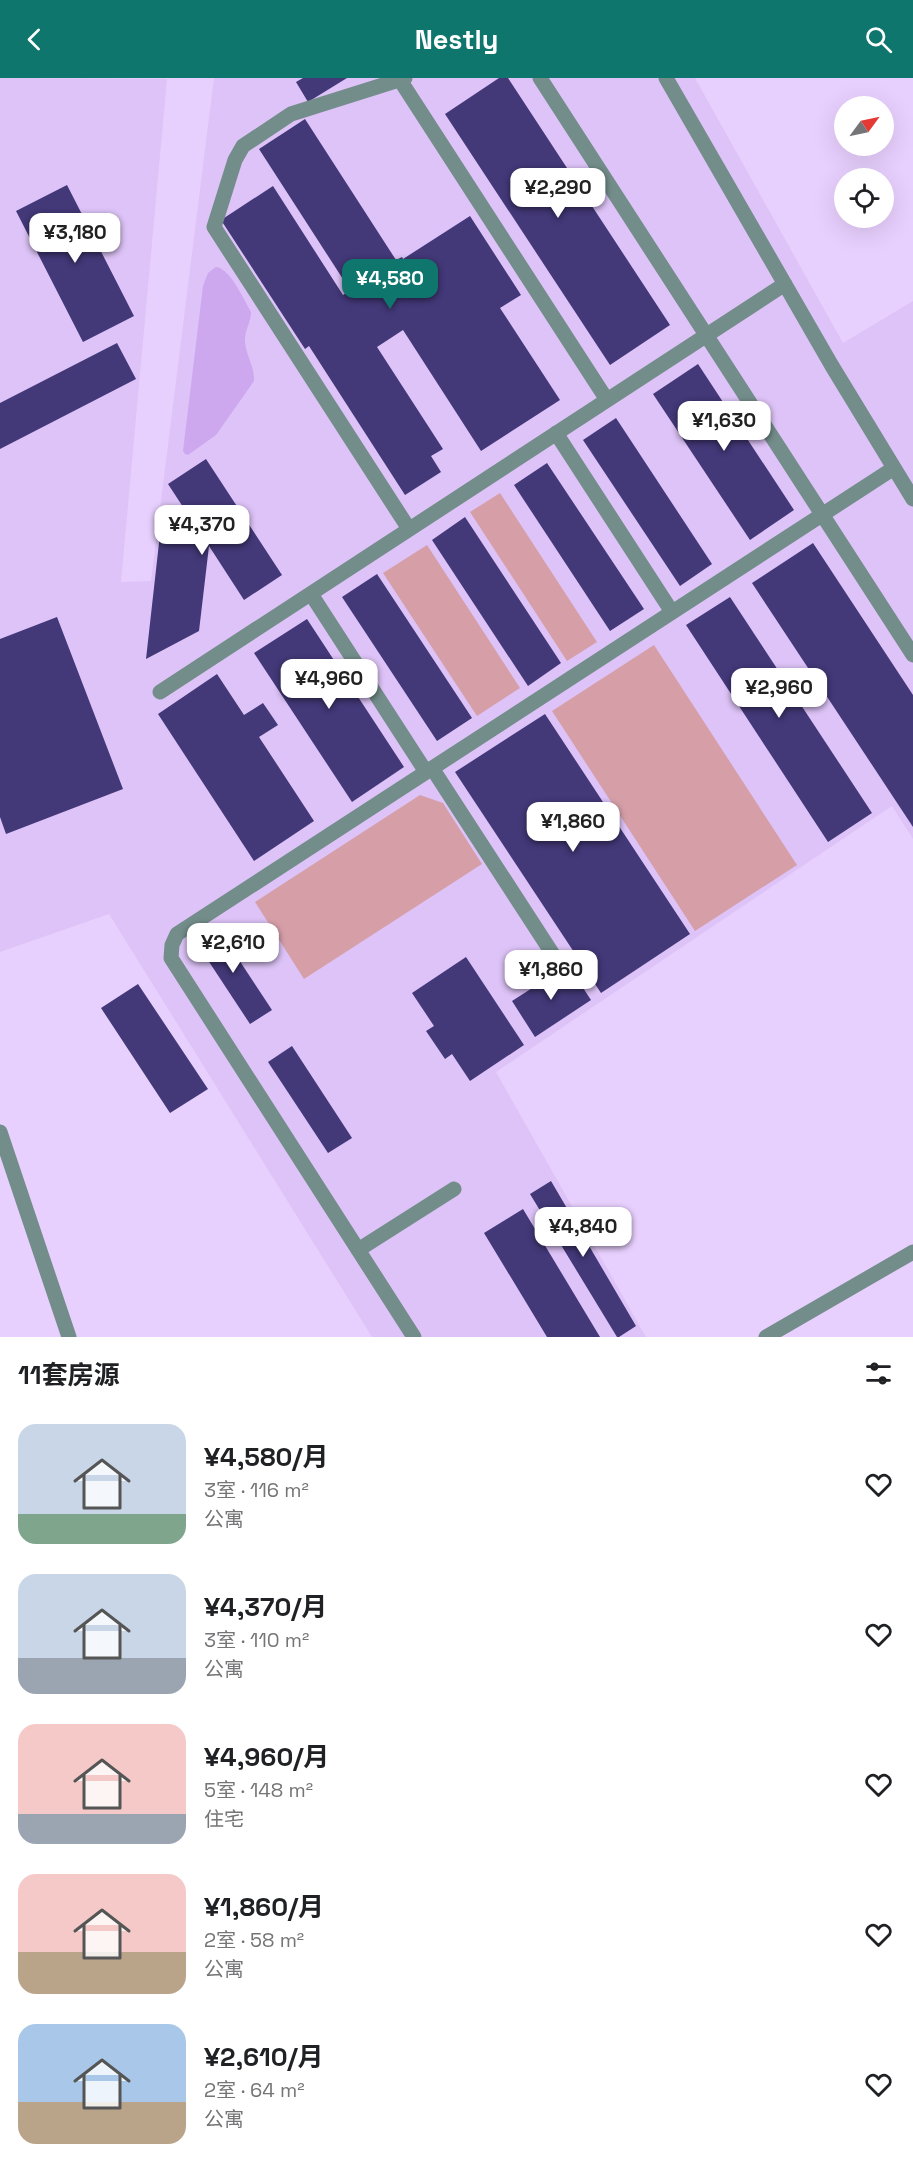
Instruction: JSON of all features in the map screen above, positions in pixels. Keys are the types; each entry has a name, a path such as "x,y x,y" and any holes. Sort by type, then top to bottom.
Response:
{"street":[{"path":"540,78 913,655"},
{"path":"666,78 913,499"},
{"path":"409,529 214,227 235,160 243,146 291,114 403,79 607,400"},
{"path":"160,692 785,284"},
{"path":"556,433 672,612"},
{"path":"414,1337 171,958 172,945 177,934 894,468"},
{"path":"310,594 554,956"},
{"path":"0,1132 69,1337"},
{"path":"358,1250 454,1189"},
{"path":"766,1337 913,1252"}],"shaded area":[{"path":"0,78 167,79 121,582 151,581 214,78 695,78 843,343 913,301 913,839 892,806 496,1072 646,1337 372,1337 109,914 0,952"},
{"path":"216,267 231,279 251,312 245,342 254,381 216,435 188,455 183,451 203,286 208,273"},
{"path":"500,493 597,642 567,661 470,512"},
{"path":"427,545 520,688 477,716 383,573"},
{"path":"654,645 797,865 695,931 552,711"},
{"path":"420,795 443,803 482,864 304,979 255,902"}],"building":[{"path":"303,78 347,78 308,102 296,82"},
{"path":"499,78 508,78 670,325 610,365 445,114"},
{"path":"305,119 396,260 402,257 403,259 470,216 521,295 500,308 560,400 481,451 403,330 377,347 443,449 431,456 441,472 405,495 309,346 305,349 221,220 273,186 343,295 350,290 259,149"},
{"path":"67,185 134,316 83,342 16,211"},
{"path":"117,343 136,379 0,449 0,403"},
{"path":"698,364 794,510 750,540 653,394"},
{"path":"616,418 712,564 680,586 583,440"},
{"path":"206,459 282,575 244,600 209,546 199,631 146,659 161,525 185,510 168,484"},
{"path":"547,463 644,609 610,631 514,485"},
{"path":"465,517 561,663 528,686 432,540"},
{"path":"813,543 913,695 913,827 752,583"},
{"path":"377,574 472,718 437,741 342,597"},
{"path":"730,597 872,813 828,842 686,625"},
{"path":"57,617 123,789 6,834 0,817 0,639"},
{"path":"307,619 404,767 352,802 254,653"},
{"path":"217,674 244,715 263,703 278,725 259,737 314,821 254,861 158,714"},
{"path":"545,714 690,934 601,993 455,772"},
{"path":"216,925 272,1010 250,1024 194,939"},
{"path":"466,957 524,1045 470,1081 452,1054 445,1059 426,1031 434,1026 412,993"},
{"path":"568,965 591,1000 535,1037 512,1001"},
{"path":"138,984 208,1089 170,1113 101,1008"},
{"path":"292,1046 352,1138 328,1153 268,1062"},
{"path":"551,1181 636,1326 619,1337 530,1194"},
{"path":"523,1209 600,1337 547,1337 484,1233"}]}
